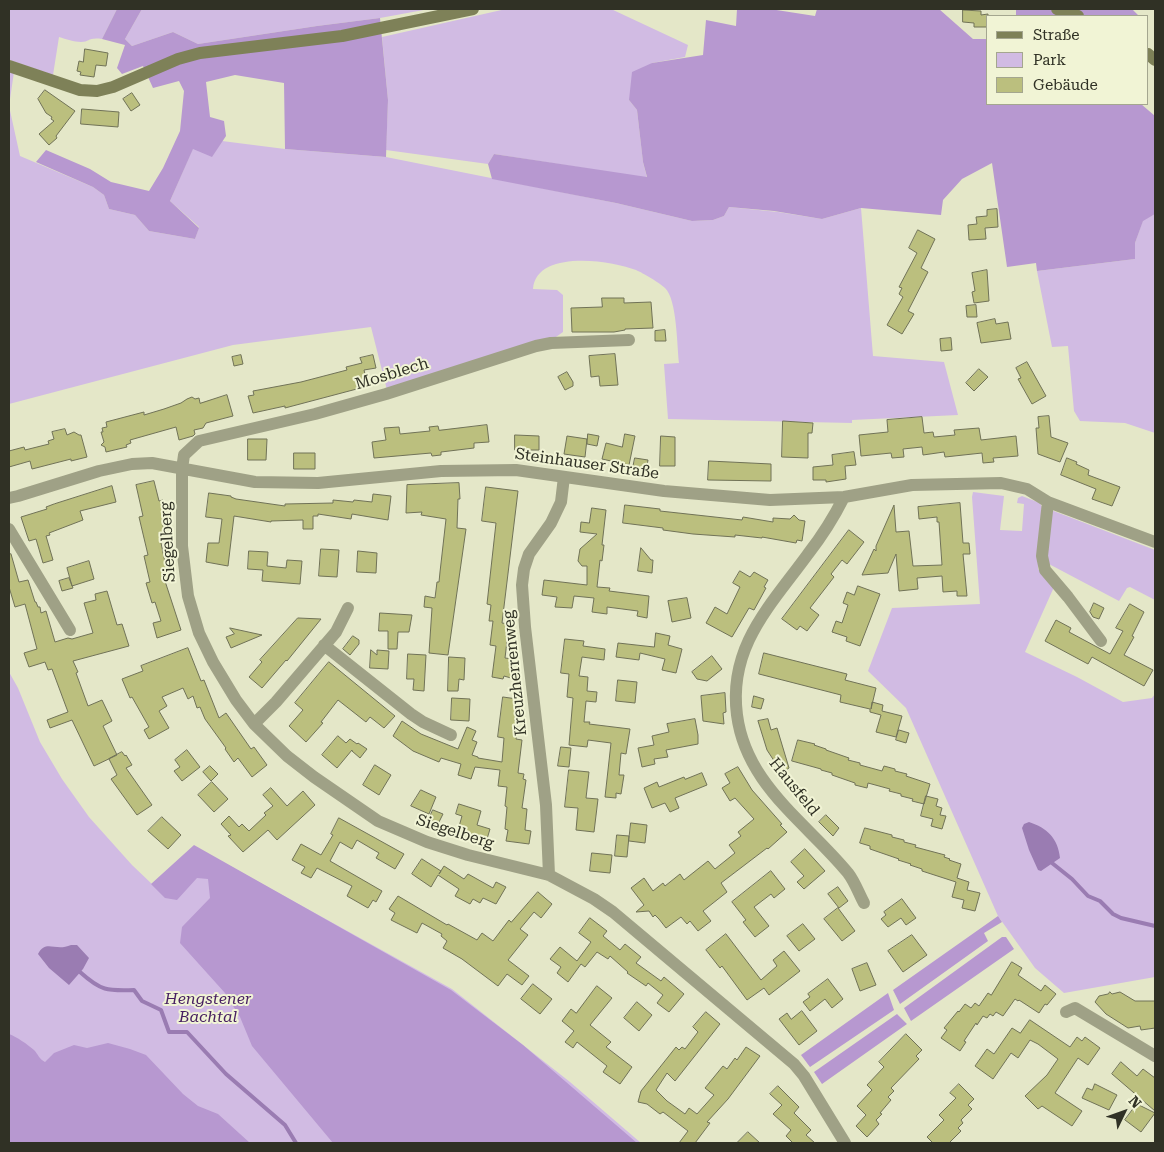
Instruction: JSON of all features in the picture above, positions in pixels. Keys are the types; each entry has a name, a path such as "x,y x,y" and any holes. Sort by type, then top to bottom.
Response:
{"main road":[{"path":"12,67 88,91 103,90 178,59 200,53 342,36 473,9"},
{"path":"1057,9 1073,15"}],"street":[{"name":"Mosblech","path":"182,468 184,455 190,448 199,441 210,437 315,414 378,397 536,346 551,343 629,340"},
{"name":"Steinhauser Straße","path":"9,498 99,471 132,464 152,463 255,482 318,483 471,469 516,470 664,491 770,500 844,497 912,485 1000,483 1027,489 1048,502 1155,542"},
{"name":"Siegelberg","path":"182,468 182,546 188,596 199,633 213,662 236,700 254,724 287,756 378,821 427,842 468,856 549,875 594,899 613,912 794,1064 804,1076 845,1143"},
{"name":"Kreuzherrenweg","path":"549,875 546,805 522,585 524,569 529,554 551,523 561,502 564,477"},
{"name":"Hausfeld","path":"844,497 835,516 771,602 748,638 737,677 736,706 742,738 748,755 762,778 849,875 864,903"},
{"path":"1048,502 1042,556 1045,570 1101,641"},
{"path":"9,529 70,630"},
{"path":"254,724 276,702 336,632 348,608"},
{"path":"324,645 411,714 450,735"},
{"path":"1066,1012 1075,1008 1155,1056"}],"green space":[{"path":"9,9 117,9 102,39 81,42 59,37 53,75 9,60"},
{"path":"142,9 429,9 380,18 198,44 173,32 132,46 125,39"},
{"path":"506,9 611,9 688,45 685,57 652,63 629,100 637,110 643,162 647,178 494,154 488,164 386,150 388,100 382,37"},
{"path":"9,71 14,72 9,106"},
{"path":"9,106 20,156 93,187 104,195 109,209 135,215 149,231 195,239 199,227 170,201 193,148 212,156 222,141 285,149 386,157 616,203 692,221 713,220 724,216 729,207 822,219 861,208 873,356 944,362 958,415 852,420 852,423 668,419 664,364 679,363 674,312 669,294 665,288 636,270 625,266 593,261 560,263 547,268 537,276 533,289 557,290 563,295 563,332 553,339 387,390 371,327 233,345 9,404"},
{"path":"1155,214 1155,433 1125,423 1080,421 1074,411 1068,346 1052,347 1037,271 1135,259 1135,243 1143,220"},
{"path":"973,492 1004,496 1000,530 1022,531 1024,504 1017,503 1018,498 1022,496 1040,503 1042,507 1038,569 1054,587 1025,652 1123,702 1152,698 1155,694 1155,977 1064,993 1035,968 998,916 906,708 868,671 892,608 980,604"},
{"path":"1051,510 1155,550 1155,600 1130,587 1127,588 1119,601 1047,563"},
{"name":"Hengstener Bachtal","path":"9,672 18,688 40,742 62,779 89,817 132,865 153,885 194,846 452,989 570,1082 641,1143 9,1143"}],"shaded area":[{"path":"117,9 142,9 125,39 132,46 173,32 198,44 380,18 388,100 386,157 285,149 284,83 235,75 206,82 210,117 224,121 226,136 212,157 193,149 170,201 199,228 195,239 149,231 135,215 109,209 104,195 93,187 36,162 46,150 90,169 111,182 149,191 163,168 180,131 184,91 179,81 153,88 143,66 122,74 117,68 125,45 102,39"},
{"path":"737,9 770,9 815,16 817,9 939,9 973,39 986,39 986,105 1142,105 1155,116 1155,214 1143,221 1135,243 1135,259 1037,271 1036,263 1007,267 992,163 962,179 943,200 941,215 861,208 822,219 774,211 729,207 724,216 713,220 692,221 616,203 492,179 488,164 494,154 647,177 643,162 637,110 629,100 632,72 652,63 703,55 706,20 736,26"},
{"path":"1016,9 1132,9 1138,15 1016,15"},
{"path":"1029,822 1046,831 1054,839 1059,851 1060,858 1041,871 1038,870 1029,850 1022,828 1024,824"},
{"path":"194,845 451,990 523,1045 637,1143 333,1143 252,1046 240,1017 225,993 180,943 182,927 210,898 208,879 197,878 177,900 165,898 151,884"},
{"path":"998,916 1002,922 984,933 988,941 900,1004 893,990"},
{"path":"1002,937 1006,937 1014,949 911,1021 904,1008"},
{"path":"77,945 89,958 83,969 69,985 49,968 38,954 44,947 65,947"},
{"path":"888,993 894,1010 810,1067 801,1055"},
{"path":"897,1014 907,1024 822,1084 814,1072"},
{"path":"9,1034 28,1045 45,1062 54,1053 74,1045 87,1048 108,1043 146,1055 183,1094 198,1106 218,1114 250,1143 9,1143"}],"building":[{"path":"963,10 981,11 981,15 988,14 986,15 986,27 974,27 974,23 963,22"},
{"path":"85,49 108,53 106,66 96,65 94,77 80,75 81,72 77,71 79,61 83,62"},
{"path":"45,90 75,111 56,136 57,138 49,145 39,134 54,121 46,113 38,99"},
{"path":"132,93 140,105 131,111 123,99"},
{"path":"82,109 119,112 118,127 81,124"},
{"path":"997,209 998,227 985,228 986,239 969,240 968,225 977,224 976,217 987,216 987,210"},
{"path":"918,230 935,239 921,268 928,272 908,311 914,314 902,334 887,325 903,297 899,294 902,288 899,287 917,253 909,248"},
{"path":"987,270 989,301 974,303 972,292 975,291 972,273"},
{"path":"602,298 624,298 624,303 651,302 653,328 625,329 614,332 572,332 571,308 602,307"},
{"path":"976,305 977,317 967,317 966,306"},
{"path":"995,319 996,324 1008,322 1011,339 981,343 977,323"},
{"path":"665,330 666,341 655,341 655,331"},
{"path":"951,338 952,350 941,351 940,339"},
{"path":"615,354 618,385 600,386 599,376 591,377 589,356"},
{"path":"241,355 243,364 234,366 232,357"},
{"path":"373,355 376,368 364,370 368,386 285,408 285,406 253,413 248,396 254,395 253,391 301,382 347,370 346,367 362,363 360,358"},
{"path":"1027,362 1046,396 1032,404 1018,379 1021,378 1016,368"},
{"path":"979,369 988,377 974,391 966,383"},
{"path":"567,372 573,382 573,386 565,390 558,377"},
{"path":"227,395 233,416 206,423 203,428 194,430 195,434 193,436 179,440 176,427 130,440 131,443 126,445 127,447 106,452 105,447 101,445 104,442 101,432 103,432 102,428 107,427 106,422 144,412 144,415 181,403 192,397 195,399 199,398 200,403"},
{"path":"1049,416 1051,437 1068,443 1060,462 1038,454 1036,428 1039,428 1038,417"},
{"path":"922,417 924,433 933,432 934,437 955,435 954,430 979,428 981,440 1016,436 1018,456 993,458 994,462 983,463 982,453 945,457 944,452 923,455 922,447 903,449 904,457 892,458 891,453 861,456 859,435 888,432 887,420"},
{"path":"783,421 813,423 812,433 808,433 808,458 782,457"},
{"path":"487,425 489,442 474,443 474,448 441,452 441,455 432,456 431,453 374,458 372,442 386,440 384,428 399,427 400,434 430,431 429,427 438,426 439,430"},
{"path":"65,429 67,435 74,432 81,435 87,457 32,469 30,461 9,467 9,451 24,447 25,450 49,444 48,441 54,439 52,432"},
{"path":"588,434 599,436 597,446 587,444"},
{"path":"625,434 635,436 629,465 602,459 606,443 622,447"},
{"path":"515,435 539,436 539,450 515,450"},
{"path":"567,436 587,439 585,457 564,454"},
{"path":"661,436 675,437 675,466 660,466"},
{"path":"248,439 267,439 266,460 248,460"},
{"path":"854,452 856,465 845,466 846,479 826,482 826,480 813,480 813,467 833,465 832,455"},
{"path":"294,453 315,453 315,469 294,469"},
{"path":"635,458 648,460 646,471 633,468"},
{"path":"1067,458 1089,470 1088,475 1120,487 1112,506 1092,499 1096,489 1061,475"},
{"path":"709,461 771,464 771,481 708,480"},
{"path":"154,481 159,501 163,500 166,513 163,517 165,524 163,525 164,532 159,533 168,577 164,578 181,630 157,638 153,623 161,621 155,602 152,603 146,583 150,582 144,556 148,555 139,517 143,516 136,485"},
{"path":"459,483 460,499 458,499 457,528 466,529 448,655 429,653 432,608 424,607 425,596 435,598 437,582 439,582 446,519 421,515 422,512 406,513 407,485"},
{"path":"112,486 116,502 80,511 83,520 49,533 50,535 46,536 53,560 43,563 36,539 29,541 21,517 47,509 46,507 54,504"},
{"path":"486,487 518,491 502,623 509,624 505,658 513,659 511,678 504,676 503,679 492,677 496,646 490,645 493,621 489,621 491,605 487,604 496,523 482,521"},
{"path":"209,493 285,506 285,504 333,503 333,500 372,502 373,494 391,496 388,520 352,514 351,519 318,514 318,516 313,516 313,529 303,529 303,520 271,522 234,516 228,566 206,562 208,543 219,543 222,519 206,517"},
{"path":"960,503 963,543 969,543 970,554 963,554 967,596 957,596 957,591 943,592 942,576 917,578 918,589 899,591 896,554 888,573 862,575 874,549 876,551 876,546 894,505 896,532 909,531 913,566 942,565 937,517 919,519 918,507"},
{"path":"625,505 660,509 660,511 742,520 743,517 773,522 773,518 790,519 794,515 799,520 805,521 802,541 797,540 796,543 762,537 693,534 623,523"},
{"path":"592,508 606,510 602,545 604,545 597,587 610,588 609,591 649,596 647,618 637,616 638,611 607,607 607,614 592,612 594,598 574,596 572,608 555,607 557,597 542,595 544,580 587,585 587,566 582,566 578,561 580,549 597,534 580,532 581,522 589,523"},
{"path":"849,530 864,542 847,564 842,560 831,574 834,577 810,608 819,615 807,631 800,626 797,630 782,619"},
{"path":"641,548 653,560 652,573 638,571"},
{"path":"321,549 339,550 337,577 319,576"},
{"path":"249,551 268,552 267,566 286,568 287,560 302,561 300,584 262,581 263,570 248,569"},
{"path":"358,551 377,553 376,573 357,572"},
{"path":"11,554 19,582 28,580 35,602 40,607 41,613 46,611 55,642 93,633 84,603 96,600 95,594 107,591 117,625 122,624 129,646 73,661 88,706 102,700 112,721 103,726 117,755 94,766 72,720 50,728 47,720 68,712 52,669 48,670 45,662 29,667 24,653 37,649 25,604 15,607 9,587 9,555"},
{"path":"89,561 94,579 72,586 67,568"},
{"path":"740,571 750,577 754,572 768,580 764,587 766,588 754,610 749,608 732,637 706,623 715,607 727,614 740,587 733,583"},
{"path":"69,578 73,588 62,591 59,581"},
{"path":"858,586 880,594 860,646 846,641 847,637 832,632 836,621 842,623 848,605 843,603 847,592 854,595"},
{"path":"687,598 691,618 672,622 668,601"},
{"path":"1094,603 1104,608 1099,619 1093,617 1090,612"},
{"path":"1130,604 1144,612 1124,655 1153,670 1144,686 1092,657 1088,664 1045,641 1056,620 1071,628 1069,632 1110,654 1123,631 1116,628"},
{"path":"380,613 412,615 409,632 398,632 397,649 388,649 388,631 379,631"},
{"path":"298,618 321,619 262,688 249,677 262,662 260,660"},
{"path":"230,628 262,635 231,648 226,637 234,634"},
{"path":"656,633 670,636 668,645 682,649 676,673 662,670 665,659 640,653 639,660 616,657 618,643 654,647"},
{"path":"353,636 359,640 359,644 350,655 343,649"},
{"path":"565,639 584,641 583,646 605,649 604,660 582,657 579,676 588,677 587,691 597,692 596,702 586,701 584,722 630,729 626,754 621,753 619,775 624,775 621,794 616,793 616,798 605,797 611,743 588,740 587,747 569,745 573,698 567,697 569,674 561,673"},
{"path":"188,648 201,681 204,680 219,718 226,713 251,749 254,747 267,765 252,777 238,758 234,762 205,719 200,707 197,708 193,696 188,699 183,688 162,697 167,706 159,711 169,728 149,739 144,730 149,727 132,697 130,698 122,679 143,671 141,666"},
{"path":"371,650 377,655 377,650 389,651 388,669 370,668"},
{"path":"764,653 847,674 845,680 876,688 873,702 883,705 882,711 902,716 896,737 876,732 881,715 870,712 870,709 840,702 841,695 759,674"},
{"path":"408,654 426,655 424,691 413,690 414,679 407,679"},
{"path":"712,656 722,669 707,681 697,679 692,672"},
{"path":"449,657 465,658 464,680 459,679 458,691 448,691"},
{"path":"329,662 395,716 384,728 370,717 366,722 338,700 321,722 323,723 306,742 289,726 303,710 295,703"},
{"path":"618,680 637,682 635,703 616,701"},
{"path":"725,693 726,712 723,713 724,724 703,721 701,696"},
{"path":"754,696 764,699 761,709 752,707"},
{"path":"503,697 517,699 515,721 518,721 516,739 522,740 518,773 524,774 523,779 526,780 522,808 527,809 525,830 531,831 529,844 506,841 508,830 505,829 507,787 498,786 500,770 475,767 471,779 458,775 461,764 441,758 439,762 413,751 393,736 402,721 421,734 458,749 467,727 476,731 472,740 477,742 472,755 478,758 502,762 504,738 498,737"},
{"path":"452,698 470,699 469,721 451,720"},
{"path":"695,719 698,744 666,750 668,757 654,759 655,764 642,767 638,748 654,745 652,736 669,732 667,724"},
{"path":"768,719 771,730 777,728 789,768 782,773 767,750 758,721"},
{"path":"899,730 909,733 906,743 896,740"},
{"path":"338,736 346,743 350,739 367,749 360,758 352,750 337,768 322,755"},
{"path":"798,740 815,744 849,758 848,760 860,763 860,765 882,771 884,766 930,784 924,804 889,791 890,789 868,783 867,788 855,785 855,783 832,775 832,773 792,761"},
{"path":"561,747 571,748 569,767 558,766"},
{"path":"187,750 200,767 182,781 174,771 180,767 175,760"},
{"path":"122,752 132,765 126,768 152,805 137,815 111,779 117,775 109,759"},
{"path":"375,765 391,775 379,795 363,785"},
{"path":"210,766 218,774 211,781 203,772"},
{"path":"738,767 752,790 787,832 768,849 721,883 727,892 703,911 711,921 698,931 690,921 687,924 681,917 666,928 649,911 636,912 644,905 631,888 644,878 653,891 663,883 665,886 680,874 684,880 708,861 715,869 735,853 729,845 741,836 738,832 754,819 735,798 730,801 722,788 730,783 725,774"},
{"path":"569,770 589,772 586,798 598,799 594,832 576,830 578,808 565,807"},
{"path":"702,773 707,785 675,798 679,808 670,812 665,803 652,808 644,788 657,782 659,787 684,777 685,779"},
{"path":"212,782 228,799 214,812 198,795"},
{"path":"271,788 287,806 303,791 315,805 277,840 268,830 243,852 228,836 231,835 221,824 229,816 239,827 242,824 249,831 266,815 264,813 273,806 263,795"},
{"path":"421,790 436,797 429,814 411,806"},
{"path":"926,796 938,799 936,806 942,808 940,815 946,816 942,829 931,826 933,819 921,816"},
{"path":"459,804 481,811 477,825 490,829 487,839 458,830 462,816 456,814"},
{"path":"433,810 443,814 438,824 429,819"},
{"path":"826,815 839,828 833,836 819,822"},
{"path":"162,817 181,835 168,849 148,831"},
{"path":"339,818 404,854 395,869 376,858 379,853 357,840 352,849 340,842 330,861 382,891 376,902 373,900 368,908 347,896 352,886 317,868 311,878 301,873 305,867 292,860 301,844 321,855 333,835 331,834"},
{"path":"631,823 647,825 645,843 629,841"},
{"path":"865,828 892,835 892,837 904,840 904,842 916,845 915,847 945,855 944,857 949,860 961,864 957,878 969,882 967,890 980,893 975,911 962,908 964,900 952,897 956,882 922,871 922,869 911,864 870,849 870,846 860,843"},
{"path":"617,835 629,836 627,857 615,856"},
{"path":"805,849 825,871 804,889 797,882 804,876 791,862"},
{"path":"592,853 612,855 610,873 590,871"},
{"path":"422,859 441,871 444,866 464,879 468,874 493,888 496,882 506,887 496,904 483,898 480,903 473,899 470,904 455,896 459,889 438,875 431,887 412,874"},
{"path":"771,871 785,889 774,898 771,894 754,907 769,926 755,937 743,922 746,920 732,902"},
{"path":"838,887 848,901 839,908 828,894"},
{"path":"538,892 552,904 541,918 534,912 520,929 528,935 508,960 529,976 522,985 507,974 498,986 462,959 443,948 447,941 441,936 442,934 422,923 417,933 391,920 395,913 389,909 398,896 477,940 482,933 493,941 509,920 511,922"},
{"path":"902,899 916,918 906,925 901,918 888,927 881,919 886,915 884,912"},
{"path":"838,908 855,931 842,941 824,919"},
{"path":"590,918 607,931 603,936 620,950 625,944 641,957 636,963 661,981 664,977 684,994 669,1012 657,1003 663,995 648,983 646,986 627,973 610,956 608,959 597,952 585,967 581,964 568,982 557,973 561,967 550,959 560,947 577,961 591,942 579,933"},
{"path":"803,924 815,939 799,951 787,936"},
{"path":"726,934 761,980 777,966 773,960 784,951 800,971 769,995 764,988 747,1000 722,966 720,968 706,950"},
{"path":"912,935 927,955 903,972 888,951"},
{"path":"1012,962 1022,968 1018,975 1041,991 1045,985 1056,994 1047,1005 1045,1004 1039,1013 1015,999 1003,1016 996,1012 993,1016 990,1014 987,1018 983,1016 964,1041 966,1042 960,1051 941,1038 947,1030 944,1028 965,1004 971,1008 975,1003 979,1006 988,993 991,995"},
{"path":"867,963 876,985 860,991 852,969"},
{"path":"828,979 843,999 832,1008 825,999 810,1011 803,1002 810,997 808,994"},
{"path":"533,984 552,999 540,1014 521,999"},
{"path":"597,986 612,998 590,1025 611,1042 606,1047 632,1067 620,1084 603,1072 607,1066 577,1042 573,1048 565,1042 574,1031 562,1021 571,1009 576,1013"},
{"path":"1110,992 1112,994 1120,992 1135,1001 1155,1001 1155,1028 1141,1030 1140,1026 1128,1028 1106,1014 1095,1002 1099,996"},
{"path":"637,1002 652,1015 639,1031 624,1018"},
{"path":"802,1011 817,1031 799,1045 779,1019 787,1013 791,1019"},
{"path":"706,1012 720,1024 675,1081 667,1073 656,1090 667,1101 685,1114 689,1108 697,1114 714,1095 705,1088 723,1066 727,1069 735,1058 737,1060 746,1047 760,1056 728,1099 707,1122 710,1123 695,1143 679,1143 688,1131 663,1112 660,1114 647,1104 638,1102 641,1091 676,1047 679,1050 682,1047 685,1049 698,1032 693,1027"},
{"path":"1030,1020 1070,1047 1077,1037 1082,1041 1085,1037 1100,1048 1088,1065 1078,1058 1055,1093 1082,1111 1072,1126 1042,1106 1038,1109 1025,1096 1047,1075 1058,1059 1038,1044 1030,1040 1018,1058 1011,1053 993,1079 975,1066 987,1049 994,1054 1012,1028 1020,1033"},
{"path":"906,1034 922,1050 916,1056 919,1059 891,1088 894,1091 888,1097 891,1100 876,1120 879,1124 867,1137 856,1126 866,1115 857,1106 872,1090 867,1085 884,1067 879,1062"},
{"path":"1121,1062 1137,1076 1143,1069 1155,1078 1155,1111 1112,1074"},
{"path":"959,1084 974,1099 968,1105 972,1109 961,1120 963,1123 958,1128 961,1131 949,1143 933,1143 927,1137 944,1120 939,1115 956,1098 950,1093"},
{"path":"1095,1084 1117,1095 1109,1110 1082,1098 1087,1088 1092,1090"},
{"path":"778,1086 799,1107 794,1113 811,1130 806,1135 815,1143 793,1143 786,1136 791,1130 773,1114 782,1105 770,1094"},
{"path":"1137,1104 1155,1113 1141,1132 1125,1120"},
{"path":"748,1132 760,1143 737,1143"}],"waterway":[{"path":"1052,863 1072,879 1088,896 1100,901 1113,914 1121,918 1155,926"},
{"path":"80,972 99,986 111,990 134,990 142,1001 161,1010 169,1032 187,1032 226,1074 285,1125 296,1143"}]}
